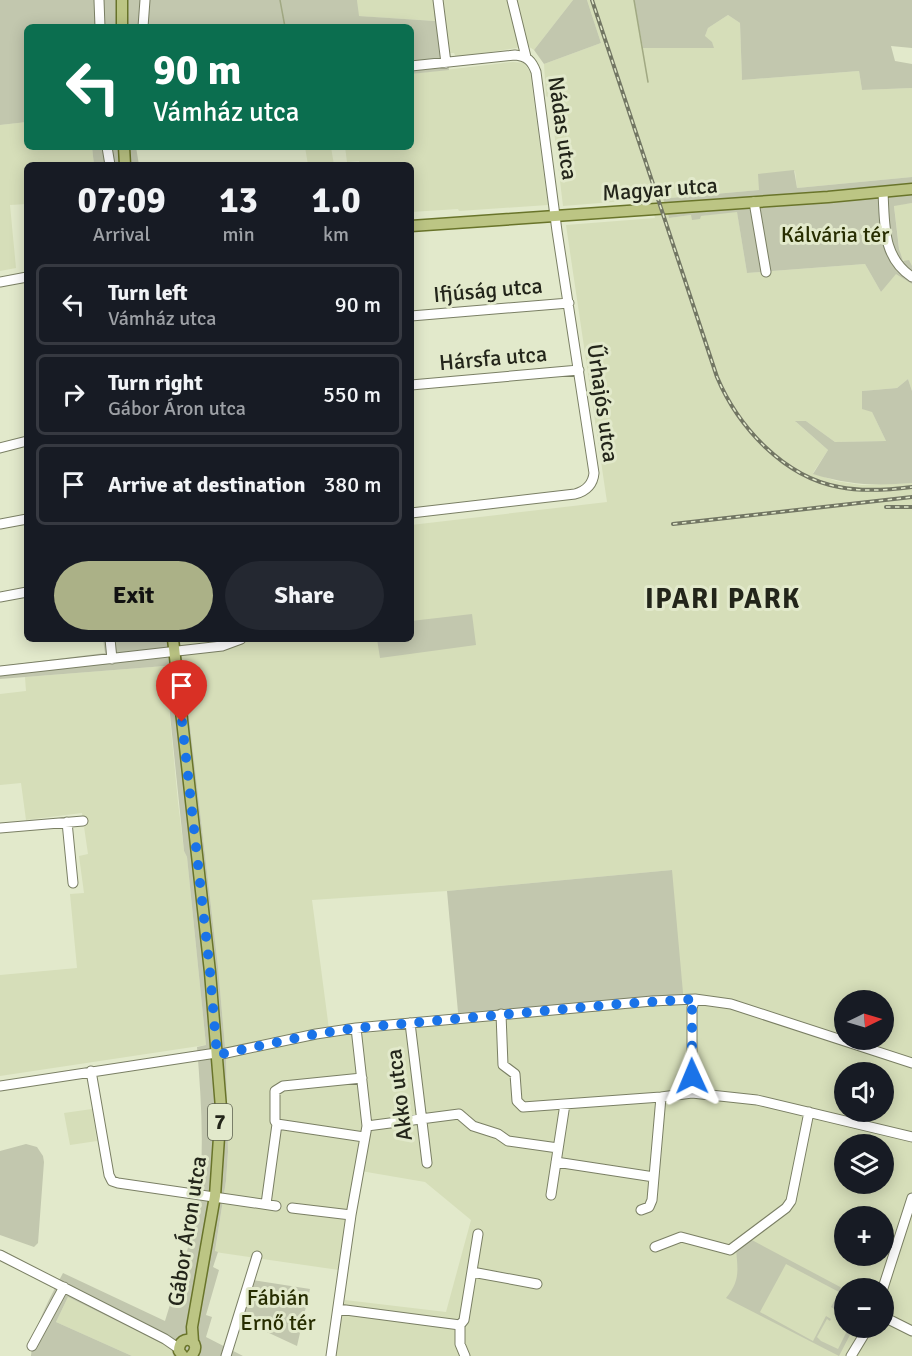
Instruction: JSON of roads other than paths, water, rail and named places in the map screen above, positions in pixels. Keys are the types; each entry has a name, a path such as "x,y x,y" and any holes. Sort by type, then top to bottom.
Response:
{"main road":[{"path":"122,0 122,24"},
{"name":"Magyar utca","path":"414,226 883,193 912,189"},
{"name":"Gábor Áron utca","path":"173,642 210,972 221,1108 215,1196 189,1351"}],"street":[{"path":"99,0 100,24"},
{"path":"144,24 145,0"},
{"path":"438,0 446,63"},
{"path":"512,0 526,57"},
{"name":"Nádas utca","path":"414,66 515,55 526,57 531,62 536,72 555,216"},
{"path":"883,193 885,234 889,251 900,268 912,277"},
{"path":"754,202 766,272"},
{"name":"Űrhajós utca","path":"414,513 569,495 586,489 594,477 555,216"},
{"path":"0,282 24,278"},
{"name":"Ifjúság utca","path":"414,316 569,303"},
{"name":"Hársfa utca","path":"414,385 579,370"},
{"path":"0,448 24,442"},
{"path":"0,524 24,520"},
{"path":"0,597 24,593"},
{"path":"110,642 112,658"},
{"path":"0,671 175,652 222,646 233,642"},
{"path":"0,828 83,821"},
{"path":"67,822 73,884"},
{"path":"692,1092 692,1008 695,999"},
{"path":"0,1086 217,1054 356,1028 695,999 731,1004 912,1063"},
{"path":"501,1014 504,1065 514,1074 518,1104 526,1107 661,1097 692,1092 758,1100 912,1137"},
{"name":"Akko utca","path":"410,1023 428,1163"},
{"path":"331,1356 351,1215 367,1126 356,1028"},
{"path":"92,1071 108,1175 112,1181 118,1184 271,1205 277,1124 275,1091 279,1087 362,1078"},
{"path":"641,1210 649,1207 652,1200 661,1097"},
{"path":"551,1195 565,1104"},
{"path":"655,1247 681,1237 730,1250 786,1208 791,1201 809,1112"},
{"path":"367,1126 459,1114 475,1127 498,1134 508,1141 558,1148"},
{"path":"277,1124 364,1137"},
{"path":"556,1162 654,1177"},
{"path":"887,1278 912,1198"},
{"path":"292,1208 351,1215"},
{"path":"465,1356 460,1344 460,1325 464,1320 478,1234"},
{"path":"0,1255 189,1351"},
{"path":"226,1356 257,1256"},
{"path":"472,1272 537,1284"},
{"path":"33,1346 63,1287"},
{"path":"338,1309 460,1325"},
{"path":"894,1322 912,1331"},
{"path":"851,1356 862,1338"}],"waterway":[{"path":"280,0 284,24"},
{"path":"634,0 648,82"}],"railway":[{"path":"592,0 717,377 737,414 765,447 782,461 800,473 819,481 857,490 912,487"},
{"path":"673,524 912,497"},
{"path":"886,507 912,507"}],"district":[{"name":"IPARI PARK","path":"723,599"}],"park label":[{"name":"Kálvária tér","path":"835,234"},
{"name":"Fábián Ernő tér","path":"278,1310"}]}
